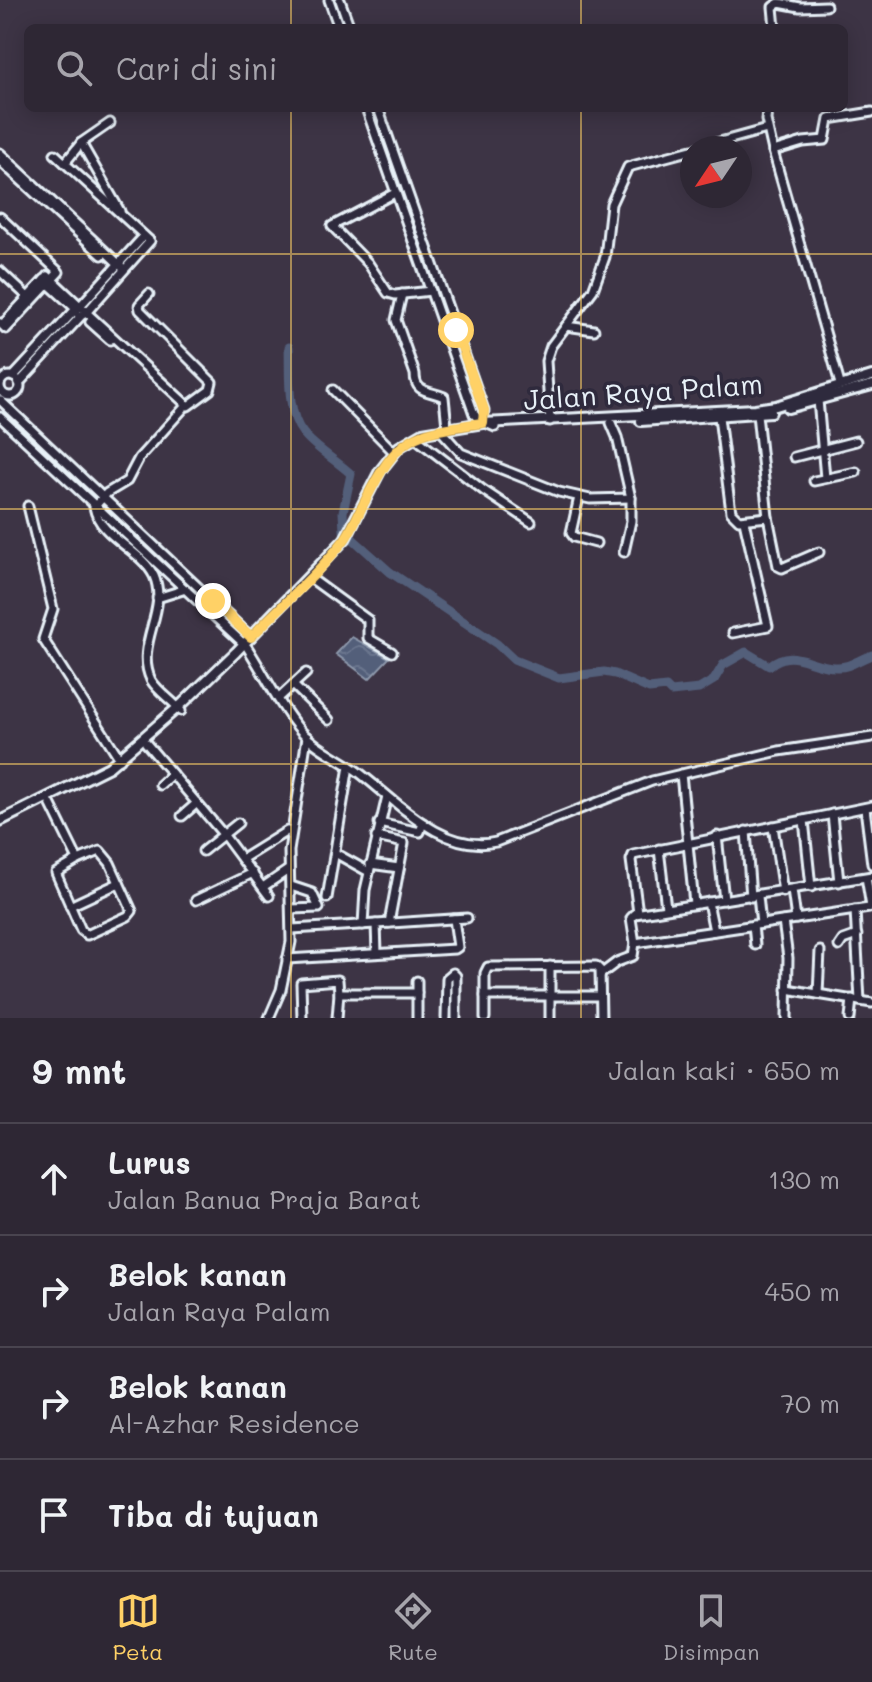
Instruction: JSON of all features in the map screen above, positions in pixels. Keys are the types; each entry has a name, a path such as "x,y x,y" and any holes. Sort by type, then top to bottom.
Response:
{"main road":[{"name":"Jalan Raya Palam","path":"471,427 483,423 611,423 776,406 872,376"},
{"name":"Jalan Raya Palam","path":"0,824 50,803 112,771 146,743 246,646 351,532 380,471 394,452 417,435 550,421 757,414 872,385"},
{"name":"Jalan Raya Palam","path":"246,646 251,637 313,580 351,532 390,464 418,440 445,430"},
{"name":"Jalan Raya Palam","path":"0,824 101,772 179,709"}],"street":[{"path":"329,0 338,24"},
{"path":"340,0 349,24"},
{"path":"775,24 773,7 779,3 800,7 826,6"},
{"path":"367,112 474,414 471,427"},
{"path":"379,112 484,410 497,425"},
{"path":"767,112 767,129 840,384"},
{"path":"773,151 803,142 825,140 829,119 872,112"},
{"path":"65,163 81,143 110,123"},
{"path":"742,136 767,129"},
{"path":"81,143 124,217"},
{"path":"0,153 120,268"},
{"path":"550,421 546,361 551,346 593,290 605,257 611,204 628,167 680,153"},
{"path":"11,395 6,395 0,383 26,368 147,238 55,154"},
{"path":"0,161 120,268"},
{"path":"395,193 332,226 379,275 388,293 431,291"},
{"path":"0,217 59,272 30,299 6,329 1,324"},
{"path":"0,271 30,299"},
{"path":"48,280 186,406 210,390 212,382 140,310 139,305 149,294"},
{"path":"402,294 396,320 415,374 416,386 444,397 445,430 454,448 473,460 579,497 604,501 631,498"},
{"path":"82,311 110,340"},
{"path":"566,326 594,330"},
{"path":"9,377 19,390 1,404 251,637"},
{"path":"333,390 394,452"},
{"path":"818,400 825,478"},
{"path":"87,499 127,481 139,458 183,409"},
{"path":"483,423 484,410"},
{"path":"474,414 483,423"},
{"path":"757,414 768,517 780,567 819,552"},
{"path":"0,417 246,646 307,737 435,832 485,844 652,781 779,751 872,737"},
{"path":"719,417 729,507 734,517 744,521 768,517"},
{"path":"611,423 631,498 631,521 624,552"},
{"path":"418,440 531,522"},
{"path":"794,457 856,441"},
{"path":"814,481 856,472"},
{"path":"98,494 96,516 153,574 157,598 146,646 146,663 156,687 179,709"},
{"path":"579,497 571,533 574,537 596,543"},
{"path":"28,506 53,609 43,639 120,759"},
{"path":"733,633 765,628 768,624 744,521"},
{"path":"313,580 368,620 368,638 392,652"},
{"path":"157,598 186,589"},
{"path":"279,698 306,673"},
{"path":"293,685 329,720"},
{"path":"269,1018 281,990 292,929 289,851 307,737"},
{"path":"146,743 223,834 269,896"},
{"path":"327,898 349,766"},
{"path":"160,785 172,774"},
{"path":"681,774 694,904"},
{"path":"363,925 369,868 385,794"},
{"path":"50,803 78,860"},
{"path":"182,816 197,803"},
{"path":"638,913 632,857 687,842 868,807 872,864"},
{"path":"832,814 839,882"},
{"path":"380,820 420,832 423,823"},
{"path":"804,820 811,887"},
{"path":"203,851 238,823"},
{"path":"773,826 783,892"},
{"path":"242,859 287,831"},
{"path":"746,831 755,896 755,945"},
{"path":"717,836 724,900"},
{"path":"376,837 402,841 389,923"},
{"path":"659,849 666,908"},
{"path":"102,851 119,883 132,913 91,934 84,934 56,873 102,851"},
{"path":"335,853 369,868 399,868"},
{"path":"263,887 288,870"},
{"path":"196,900 253,873"},
{"path":"601,974 617,962 633,956 635,943 631,918 638,913 869,877 871,907 635,943"},
{"path":"70,906 119,883"},
{"path":"291,886 312,893 319,908 291,909"},
{"path":"792,890 796,919"},
{"path":"708,902 714,931"},
{"path":"850,1018 856,1000 855,910"},
{"path":"292,929 467,918"},
{"path":"287,959 457,948 454,919"},
{"path":"783,921 788,958 787,1018"},
{"path":"376,924 377,953"},
{"path":"839,946 843,940 857,935"},
{"path":"818,994 820,951"},
{"path":"550,966 550,1018"},
{"path":"485,1018 485,973 488,967 550,966 596,966 601,974 601,1018"},
{"path":"302,1018 301,983 338,980 337,1018"},
{"path":"417,981 417,1018"},
{"path":"451,989 451,1014"},
{"path":"787,989 872,1003"},
{"path":"339,993 417,993"},
{"path":"485,996 600,996"}],"water":[{"path":"352,637 389,658 369,679 336,654"}],"waterway":[{"path":"289,347 290,392 298,425 314,444 351,474 343,512 344,531 390,572 497,644 514,660 559,678 604,672 649,689 666,687 671,692 699,689 714,680 723,665 746,652 769,666 778,660 794,658 841,667 872,655"}],"route":[{"path":"213,601 251,637 345,539 380,471 394,452 423,433 483,423 484,410 456,330"}]}
